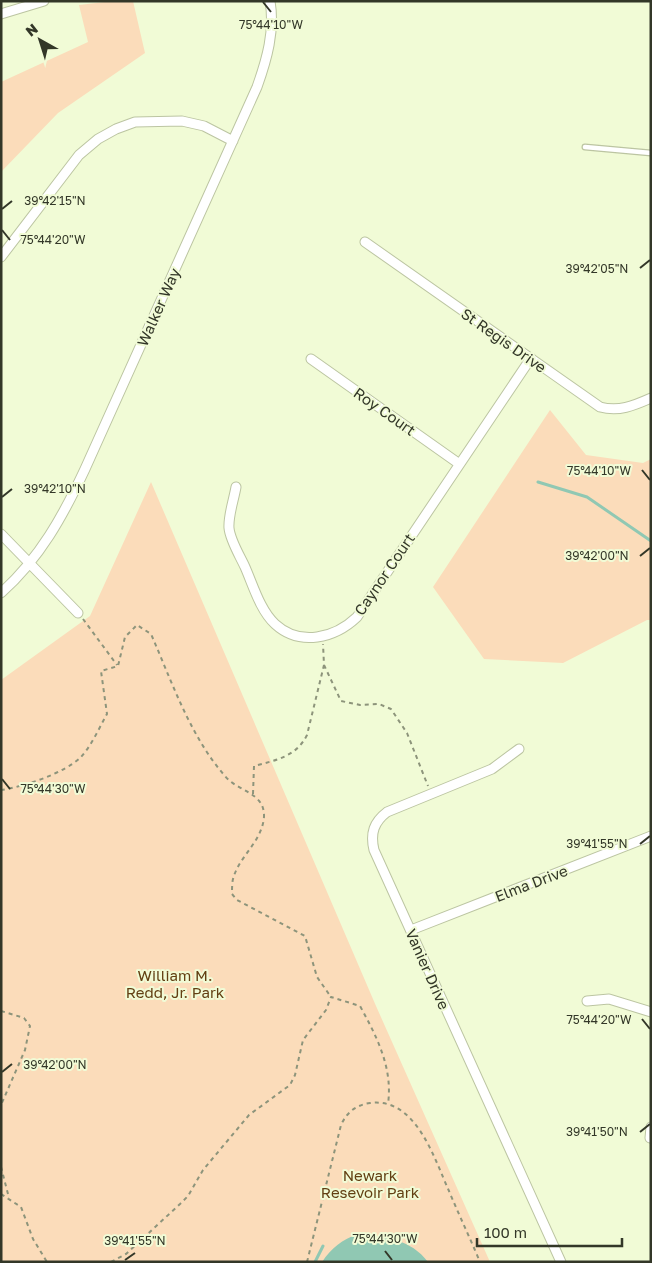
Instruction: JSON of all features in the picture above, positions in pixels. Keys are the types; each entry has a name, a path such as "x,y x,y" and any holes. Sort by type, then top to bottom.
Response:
{"street":[{"path":"1,14 44,1"},
{"name":"Walker Way","path":"1,593 30,564 56,527 85,470 264,67 271,33 270,1"},
{"path":"1,256 79,156 98,139 116,129 135,122 182,121 204,126 233,140"},
{"name":"St Regis Drive","path":"365,242 600,407 614,411 632,407 651,398"},
{"name":"Caynor Court","path":"236,487 229,529 263,608 275,624 289,633 307,638 323,636 347,626 357,617 531,358"},
{"name":"Roy Court","path":"311,359 458,464"},
{"path":"1,534 78,613"},
{"name":"Vanier Drive","path":"518,749 492,769 387,812 375,824 372,833 374,850 561,1262"},
{"name":"Elma Drive","path":"411,930 651,836"},
{"path":"587,1001 609,999 651,1012"},
{"path":"650,1138 651,1127"}],"lane":[{"path":"585,147 651,153"}],"path":[{"path":"78,613 118,666"},
{"path":"118,666 125,638 137,625 150,634 191,724 216,766 233,786 253,794 262,804 264,816 262,830 234,877 232,894 237,900 305,936 317,977 331,997 360,1006 383,1055 390,1081 388,1104"},
{"path":"253,794 254,766 292,754 302,745 307,735 324,665 323,636"},
{"path":"324,665 341,702 360,705 379,704 391,709 407,733 431,793"},
{"path":"1,790 16,788 46,777 80,759 108,714 101,672 118,666"},
{"path":"111,1262 126,1254 180,1204 188,1196 203,1170 249,1116 290,1085 295,1076 304,1040 326,1010 331,997"},
{"path":"1,1011 24,1018 30,1026 25,1050 1,1105"},
{"path":"307,1262 345,1117 350,1111 365,1104 376,1102 398,1108 423,1135 480,1262"},
{"path":"1,1167 9,1198"},
{"path":"1,1194 21,1208 33,1239 47,1262"}],"green space":[{"path":"133,1 145,53 58,113 1,172 1,82 88,42 79,5"},
{"path":"550,410 586,455 643,463 651,459 651,620 647,620 563,663 484,659 433,587"},
{"name":"William M. Redd, Jr. Park","path":"151,482 376,1006 490,1262 1,1262 1,680 90,616"}],"shaded area":[{"path":"358,1234 397,1240 414,1248 428,1262 322,1262 338,1245"}],"waterway":[{"path":"538,482 587,497 651,541"},
{"path":"315,1262 323,1246"}],"park label":[{"name":"Newark Resevoir Park","path":"370,1184"}]}
